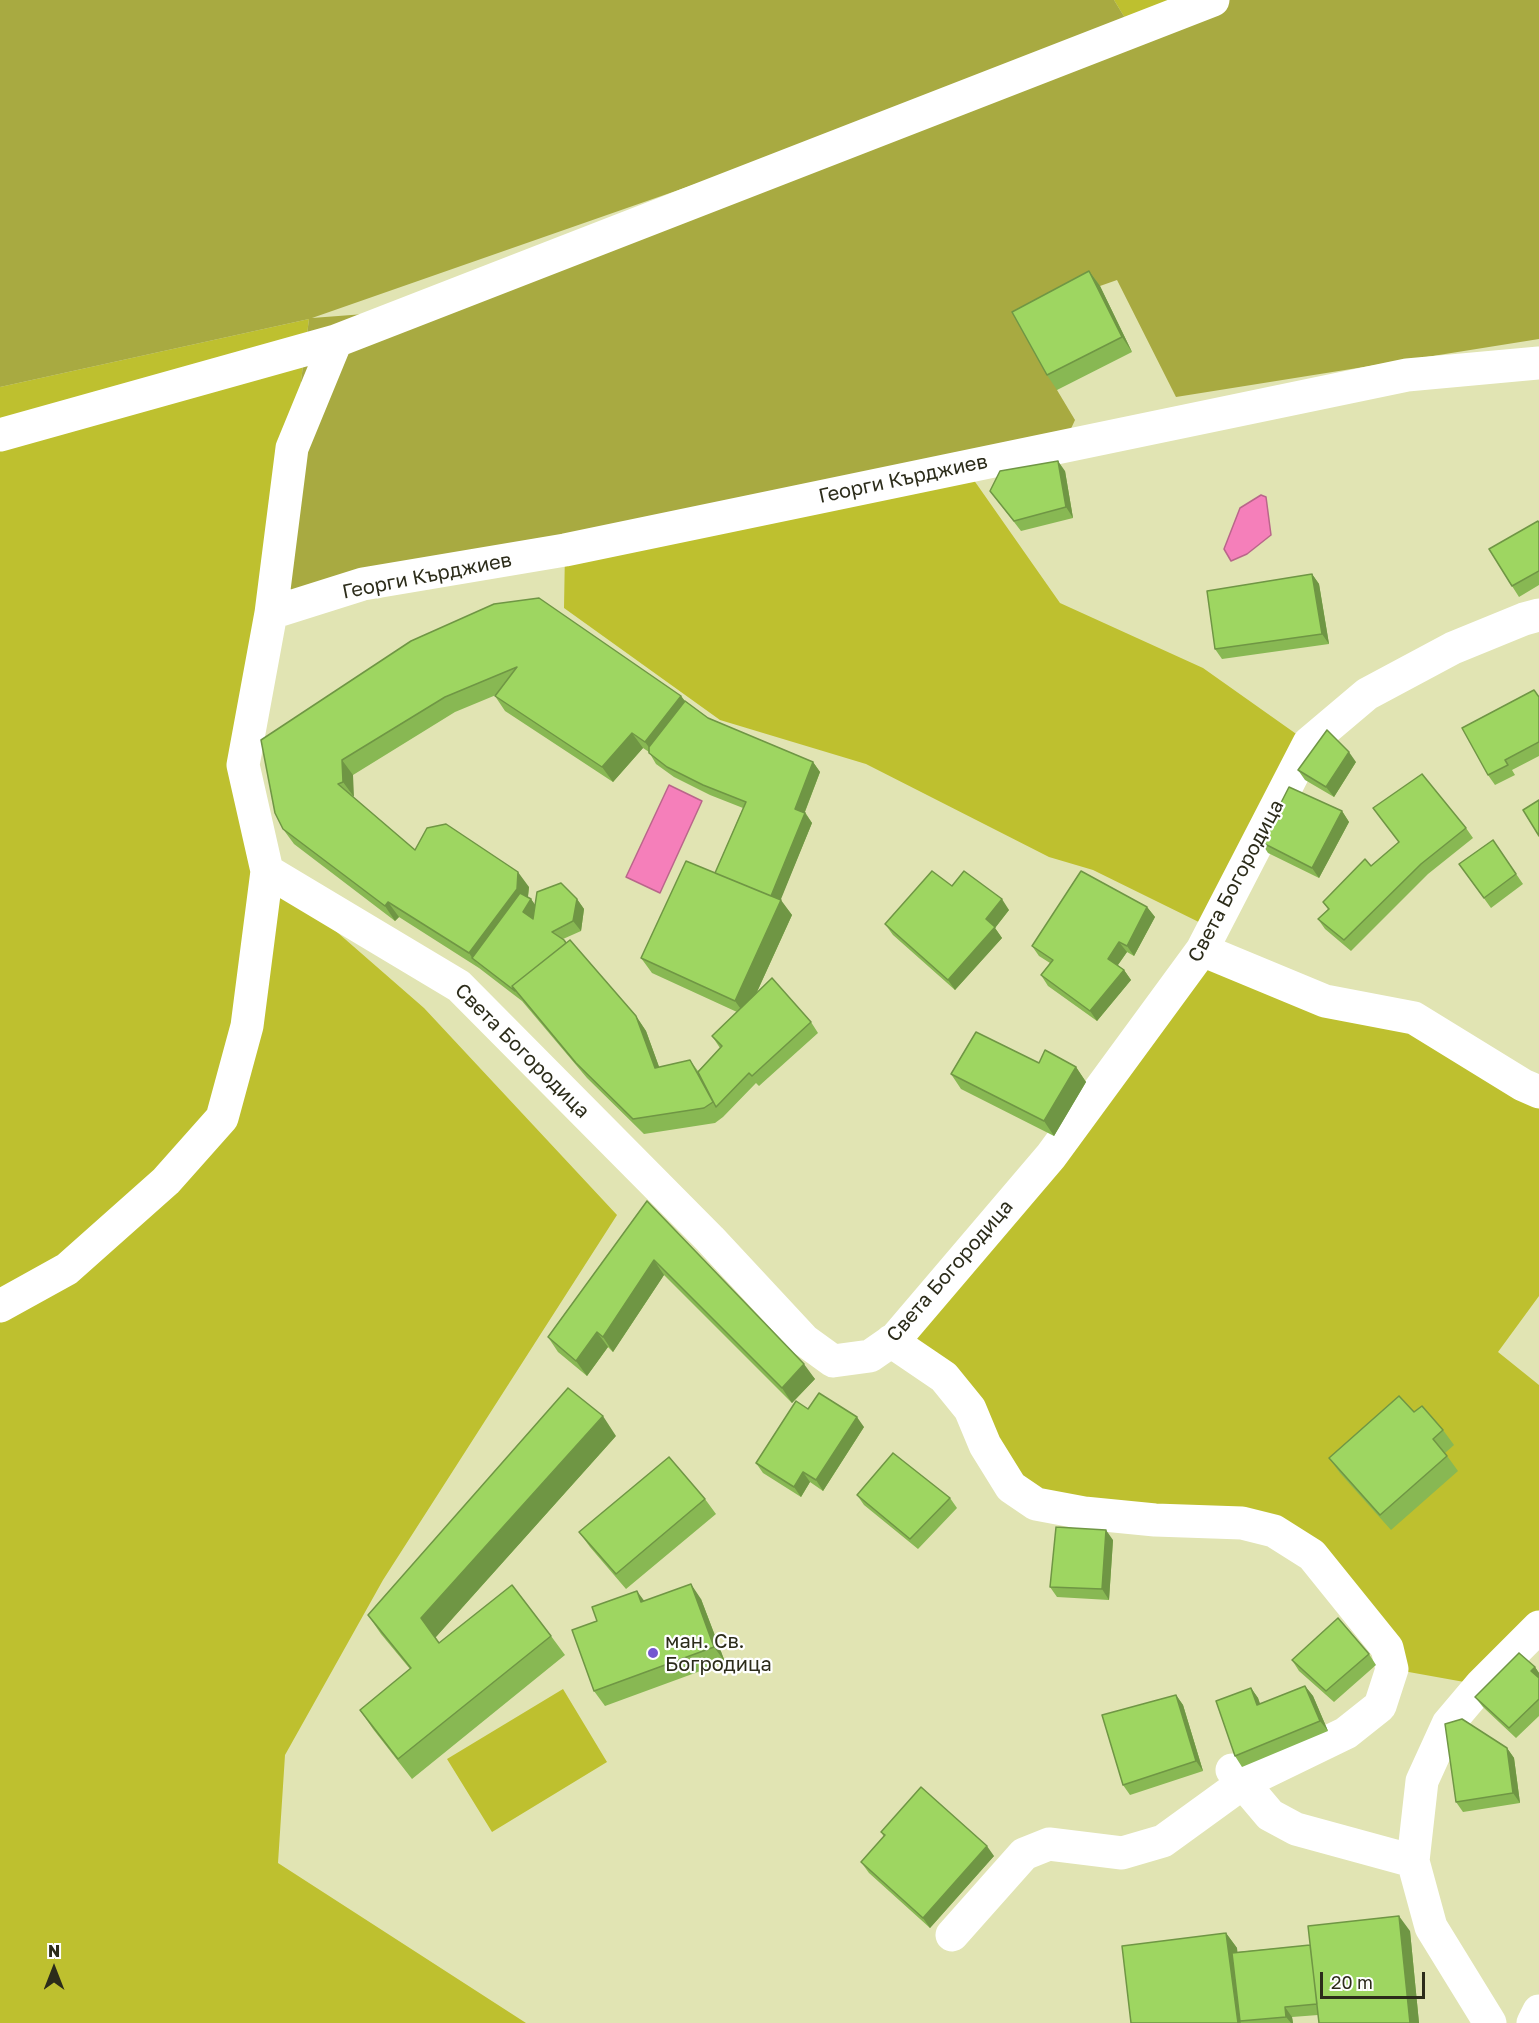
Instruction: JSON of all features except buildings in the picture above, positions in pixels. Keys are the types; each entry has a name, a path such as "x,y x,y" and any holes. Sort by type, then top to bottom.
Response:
{"street":[{"path":"0,435 336,341 1213,0"},
{"path":"0,1306 68,1269 166,1181 222,1118 247,1026 267,871 243,765 271,613 292,448 336,341"},
{"name":"Георги Кърджиев","path":"271,613 363,584 565,550 1407,375 1539,363"},
{"name":"Света Богородица","path":"267,871 459,986 710,1239 804,1340 833,1361 870,1356 891,1341 1051,1156 1202,950 1309,743 1367,694 1453,648 1539,615"},
{"path":"1202,950 1325,1001 1414,1018 1523,1085 1539,1092"},
{"path":"891,1341 944,1377 970,1409 984,1445 1011,1486 1036,1504 1084,1513 1155,1520 1242,1523 1274,1530 1312,1555 1387,1648 1392,1669 1380,1706 1346,1733 1238,1777 1163,1841 1122,1853 1049,1844 1024,1854 952,1935"},
{"path":"1490,2023 1431,1927 1413,1861 1422,1781 1448,1724 1481,1685 1539,1627"},
{"path":"1238,1777 1270,1815 1296,1829 1413,1861"},
{"path":"1533,2023 1539,2011"}],"shaded area":[{"path":"0,0 1114,0 1133,31 1213,0 1539,0 1539,339 1176,397 1117,280 1100,286 1057,390 1075,420 1063,446 271,613 309,319 0,387","holes":["1108,40 417,310 312,318"]},
{"path":"1114,0 1213,0 1133,31"},
{"path":"309,319 271,613 243,765 267,871 424,1008 617,1215 383,1580 285,1755 278,1863 526,2023 0,2023 0,387"},
{"path":"964,466 1060,603 1203,668 1309,743 1213,929 1093,870 1049,857 866,764 720,720 564,608 565,550"},
{"path":"1261,495 1266,497 1271,535 1247,554 1231,561 1224,549 1240,508"},
{"path":"669,785 702,801 660,893 626,877"},
{"path":"1202,950 1414,1018 1539,1092 1539,1296 1498,1352 1539,1385 1539,1627 1481,1685 1392,1669 1274,1531 1036,1504 891,1341"},
{"path":"563,1689 607,1762 492,1832 447,1759"}],"place":[{"name":"ман. Св. Богродица","path":"653,1653"}]}
